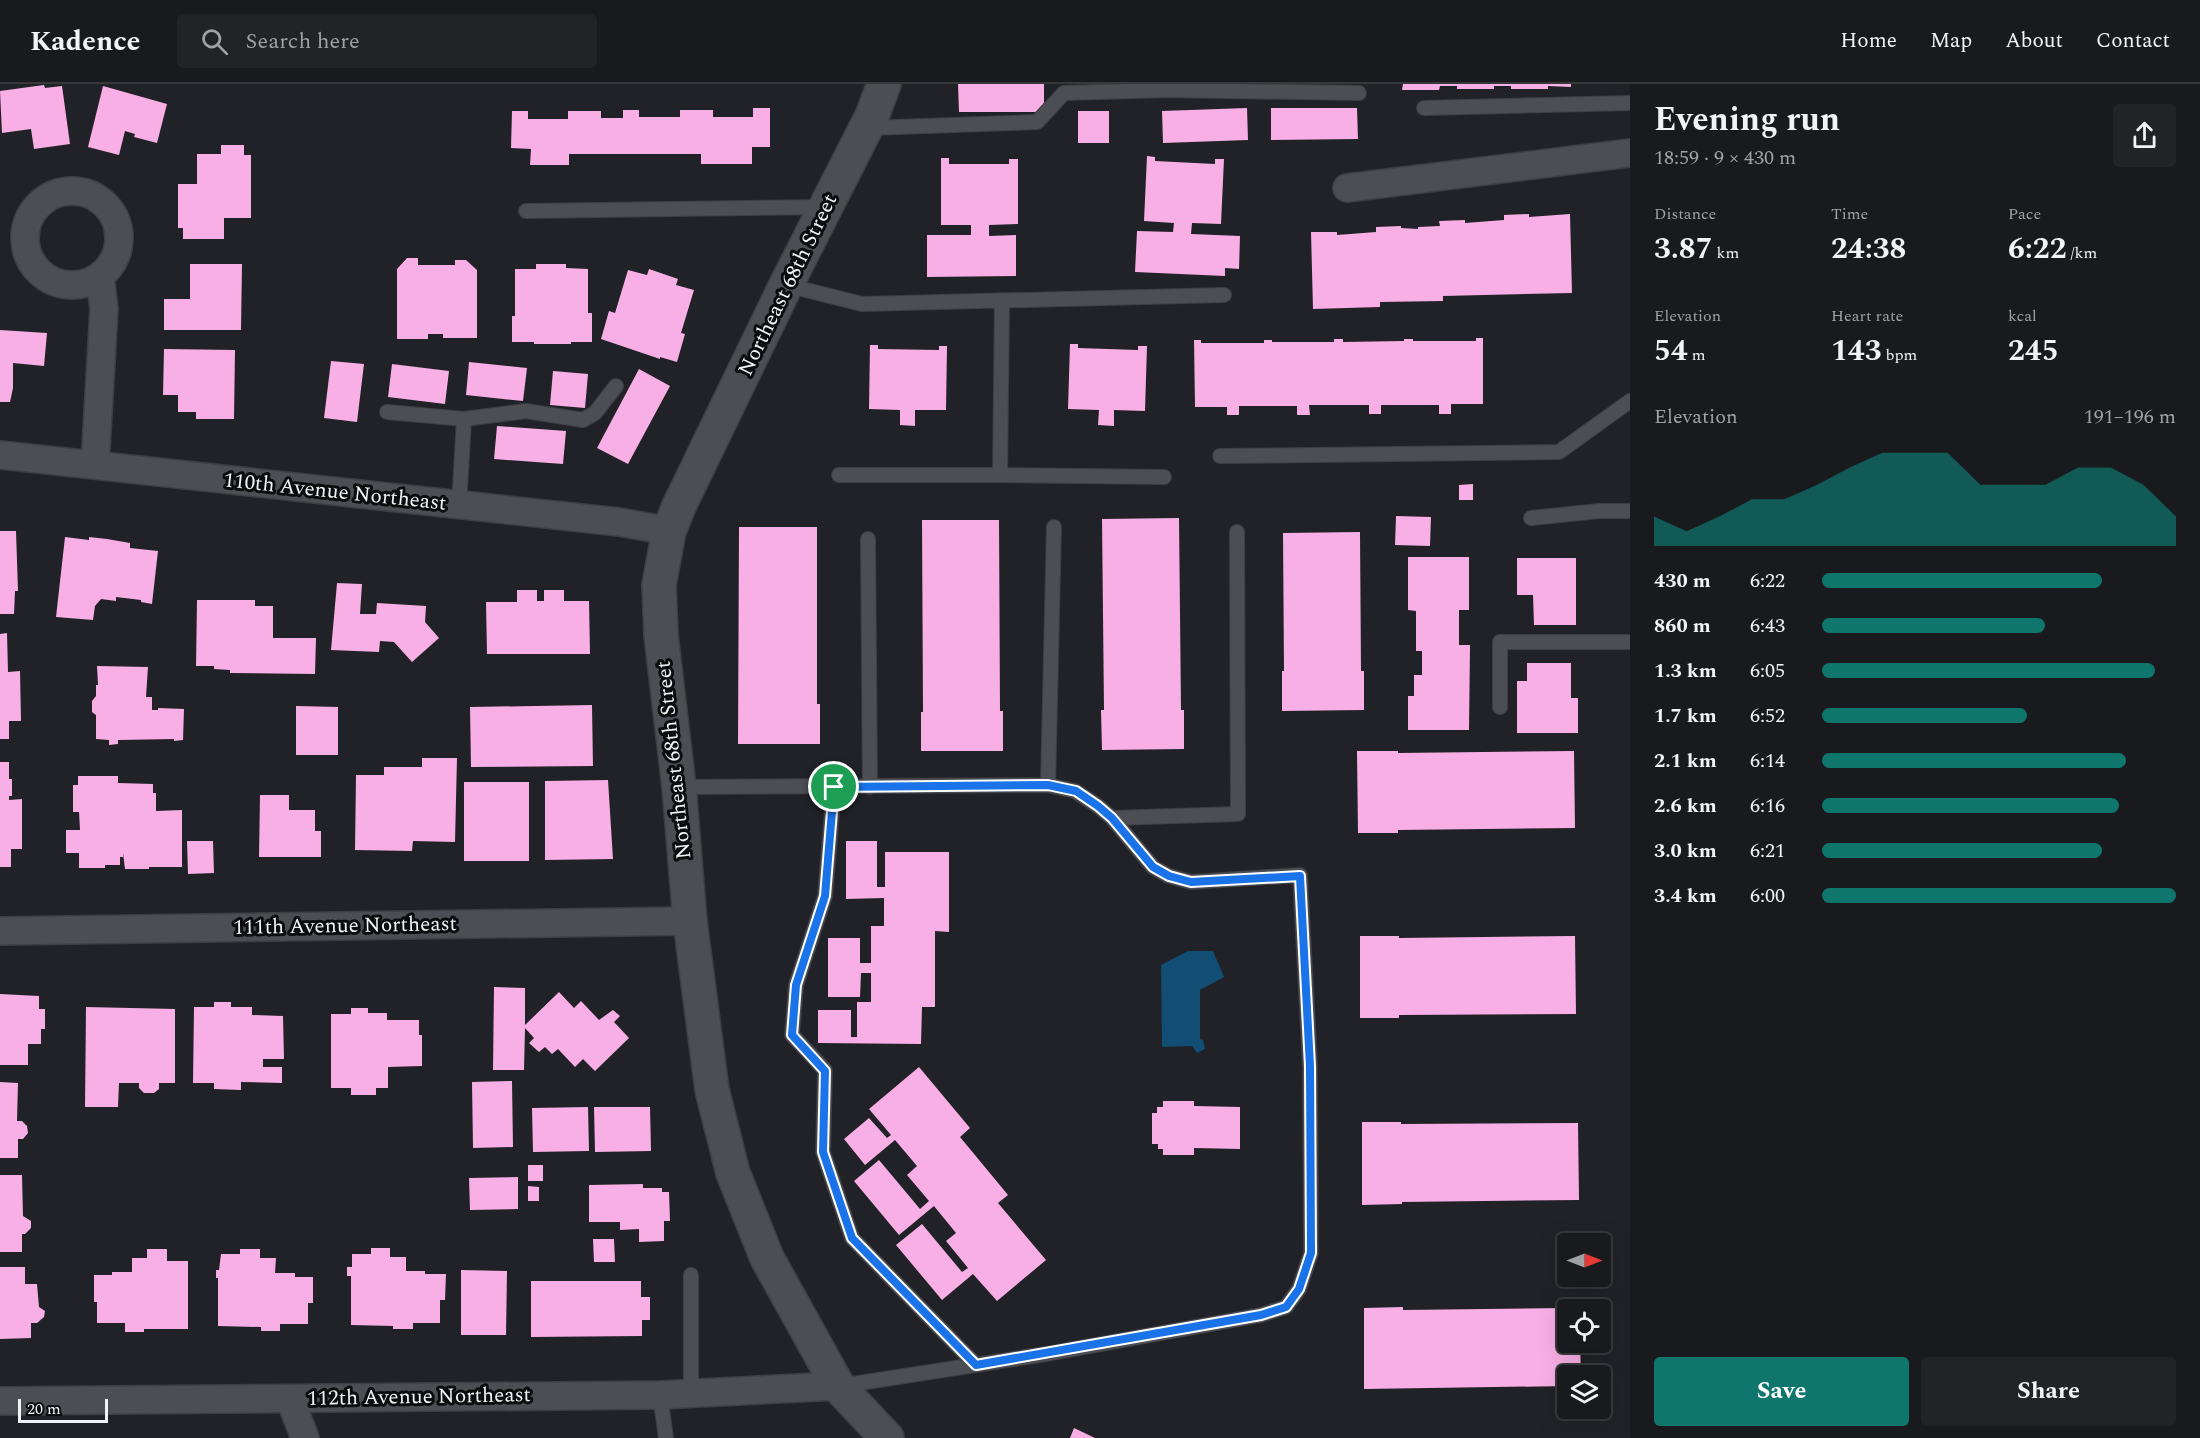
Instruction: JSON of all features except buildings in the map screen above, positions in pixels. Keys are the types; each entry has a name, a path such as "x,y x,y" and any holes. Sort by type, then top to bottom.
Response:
{"main road":[{"name":"Northeast 68th Street","path":"884,84 866,128 786,285 669,531 659,585 661,635 679,787 690,921 712,1090 733,1173 767,1258 838,1386 887,1438"}],"street":[{"path":"1347,188 1630,153"},
{"path":"96,465 104,309 100,277"},
{"name":"110th Avenue Northeast","path":"0,455 619,522 669,531"},
{"name":"111th Avenue Northeast","path":"0,931 690,921"},
{"name":"112th Avenue Northeast","path":"0,1401 660,1395 838,1386"},
{"path":"290,1399 305,1438"}],"lane":[{"path":"866,128 1037,122 1064,93 1167,90 1359,93"},
{"path":"1424,108 1630,103"},
{"path":"526,211 826,207"},
{"path":"786,285 862,304 1224,295"},
{"path":"1000,475 1002,301"},
{"path":"387,412 464,419 525,411 583,420 595,412 616,386"},
{"path":"1220,456 1559,452 1630,401"},
{"path":"459,506 464,419"},
{"path":"839,475 1164,477"},
{"path":"1531,518 1599,511 1630,511"},
{"path":"1048,785 1054,527"},
{"path":"1112,818 1238,814 1237,532"},
{"path":"868,539 870,787"},
{"path":"1500,707 1500,642 1630,642"},
{"path":"679,787 1048,785 1076,791 1098,806 1112,818 1153,867 1169,876 1191,882 1300,876 1310,1066 1311,1253 1299,1289 1286,1307 1057,1352 838,1386"},
{"path":"834,787 825,896 796,985 792,1035 825,1071 823,1152 852,1238 976,1365"},
{"path":"691,1275 691,1393"},
{"path":"660,1395 666,1438"}],"water":[{"path":"1188,951 1213,951 1224,977 1200,990 1200,1039 1203,1040 1205,1049 1197,1053 1192,1046 1162,1047 1161,965"}],"route":[{"path":"1048,785 1076,791 1098,806 1112,818 1153,867 1169,876 1191,882 1300,876 1310,1066 1311,1253 1299,1289 1286,1307 1261,1315 976,1365 852,1238 823,1152 825,1071 792,1035 796,985 825,896 834,787 1048,785"}]}
